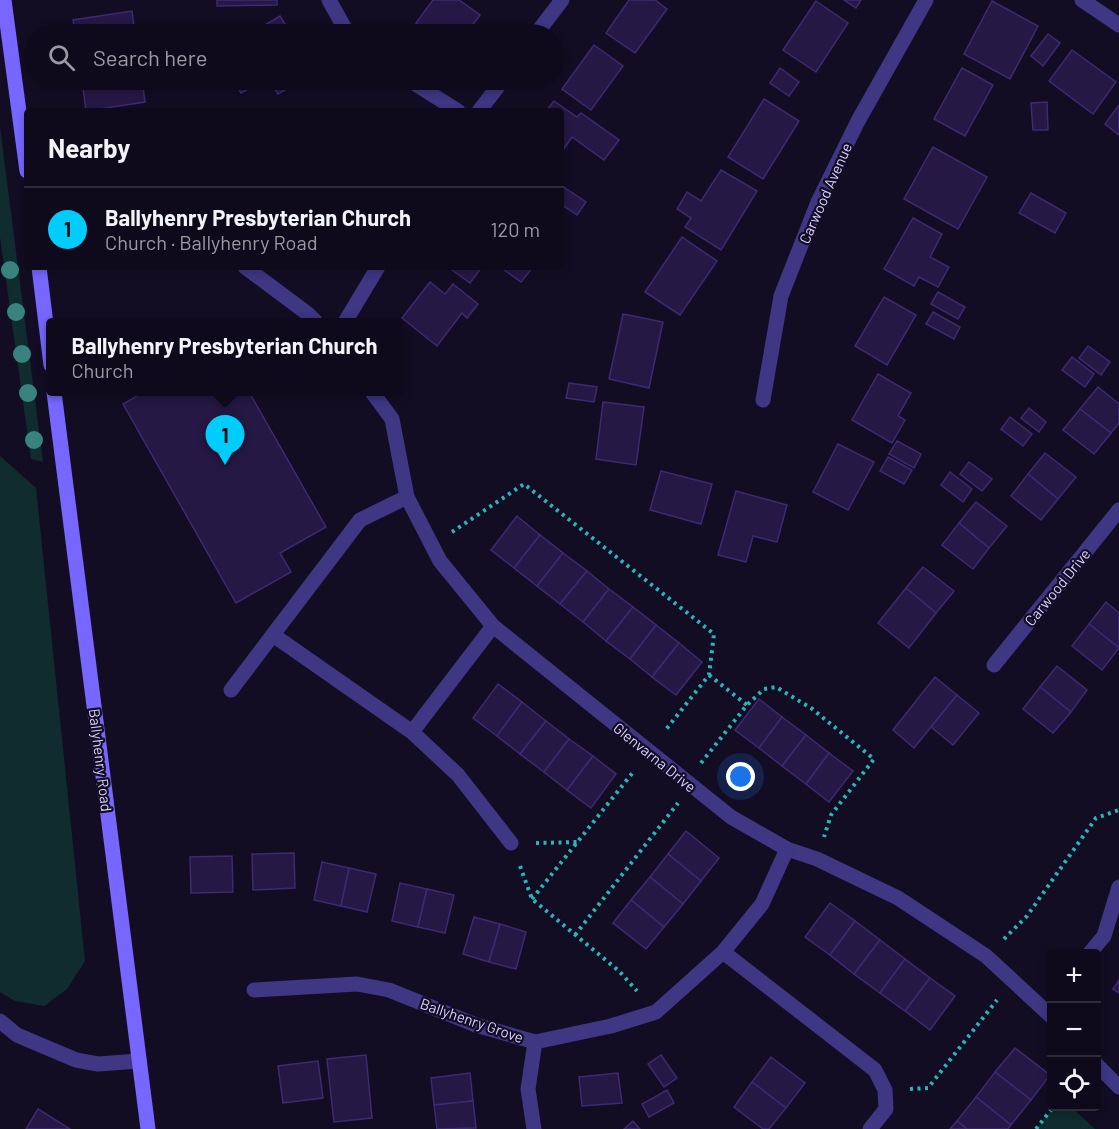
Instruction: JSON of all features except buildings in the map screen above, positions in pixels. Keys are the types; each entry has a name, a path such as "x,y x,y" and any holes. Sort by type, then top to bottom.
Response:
{"main road":[{"path":"4,0 24,149"},
{"path":"39,270 46,324"},
{"name":"Ballyhenry Road","path":"55,396 148,1129"}],"street":[{"path":"329,0 342,24"},
{"path":"544,24 562,0"},
{"name":"Carwood Avenue","path":"763,400 781,296 818,202 858,121 926,0"},
{"path":"1082,0 1119,25"},
{"path":"425,90 453,108"},
{"path":"480,108 494,90"},
{"path":"249,270 312,318"},
{"path":"347,318 376,270"},
{"name":"Glenvarna Drive","path":"375,396 392,419 407,497 440,561 493,626 648,753 731,817 787,849 817,860 898,898 986,956 1047,1007"},
{"path":"231,690 360,520 407,497"},
{"name":"Carwood Drive","path":"994,665 1119,510"},
{"path":"412,732 493,626"},
{"path":"273,635 412,732 458,775 511,843"},
{"name":"Ballyhenry Grove","path":"254,990 357,984 389,990 476,1025 535,1042 611,1026 656,1012 723,952 762,904 787,849"},
{"path":"1093,949 1104,936 1119,887"},
{"path":"723,952 875,1070 885,1090 886,1109 870,1129"},
{"path":"0,1020 17,1035 76,1060 98,1064 139,1061"},
{"path":"534,1129 528,1089 535,1042"},
{"path":"1101,1069 1119,1087"}],"path":[{"path":"432,545 524,484 714,634 709,675 532,899"},
{"path":"709,675 747,705"},
{"path":"575,935 747,705 764,689 776,687 811,708 874,759 831,815 817,860"},
{"path":"986,956 1027,916 1096,818 1119,810"},
{"path":"577,843 511,843 532,899 619,971 656,1012"},
{"path":"885,1090 928,1088 1013,981"},
{"path":"1036,1129 1051,1111"}],"green space":[{"path":"0,127 43,462 31,459 0,237"},
{"path":"0,456 36,488 85,961 67,989 44,1006 15,1001 0,992"},
{"path":"1051,1111 1075,1111 1095,1129 1036,1129"}],"place":[{"name":"Ballyhenry Presbyterian Church","path":"225,465"}]}
